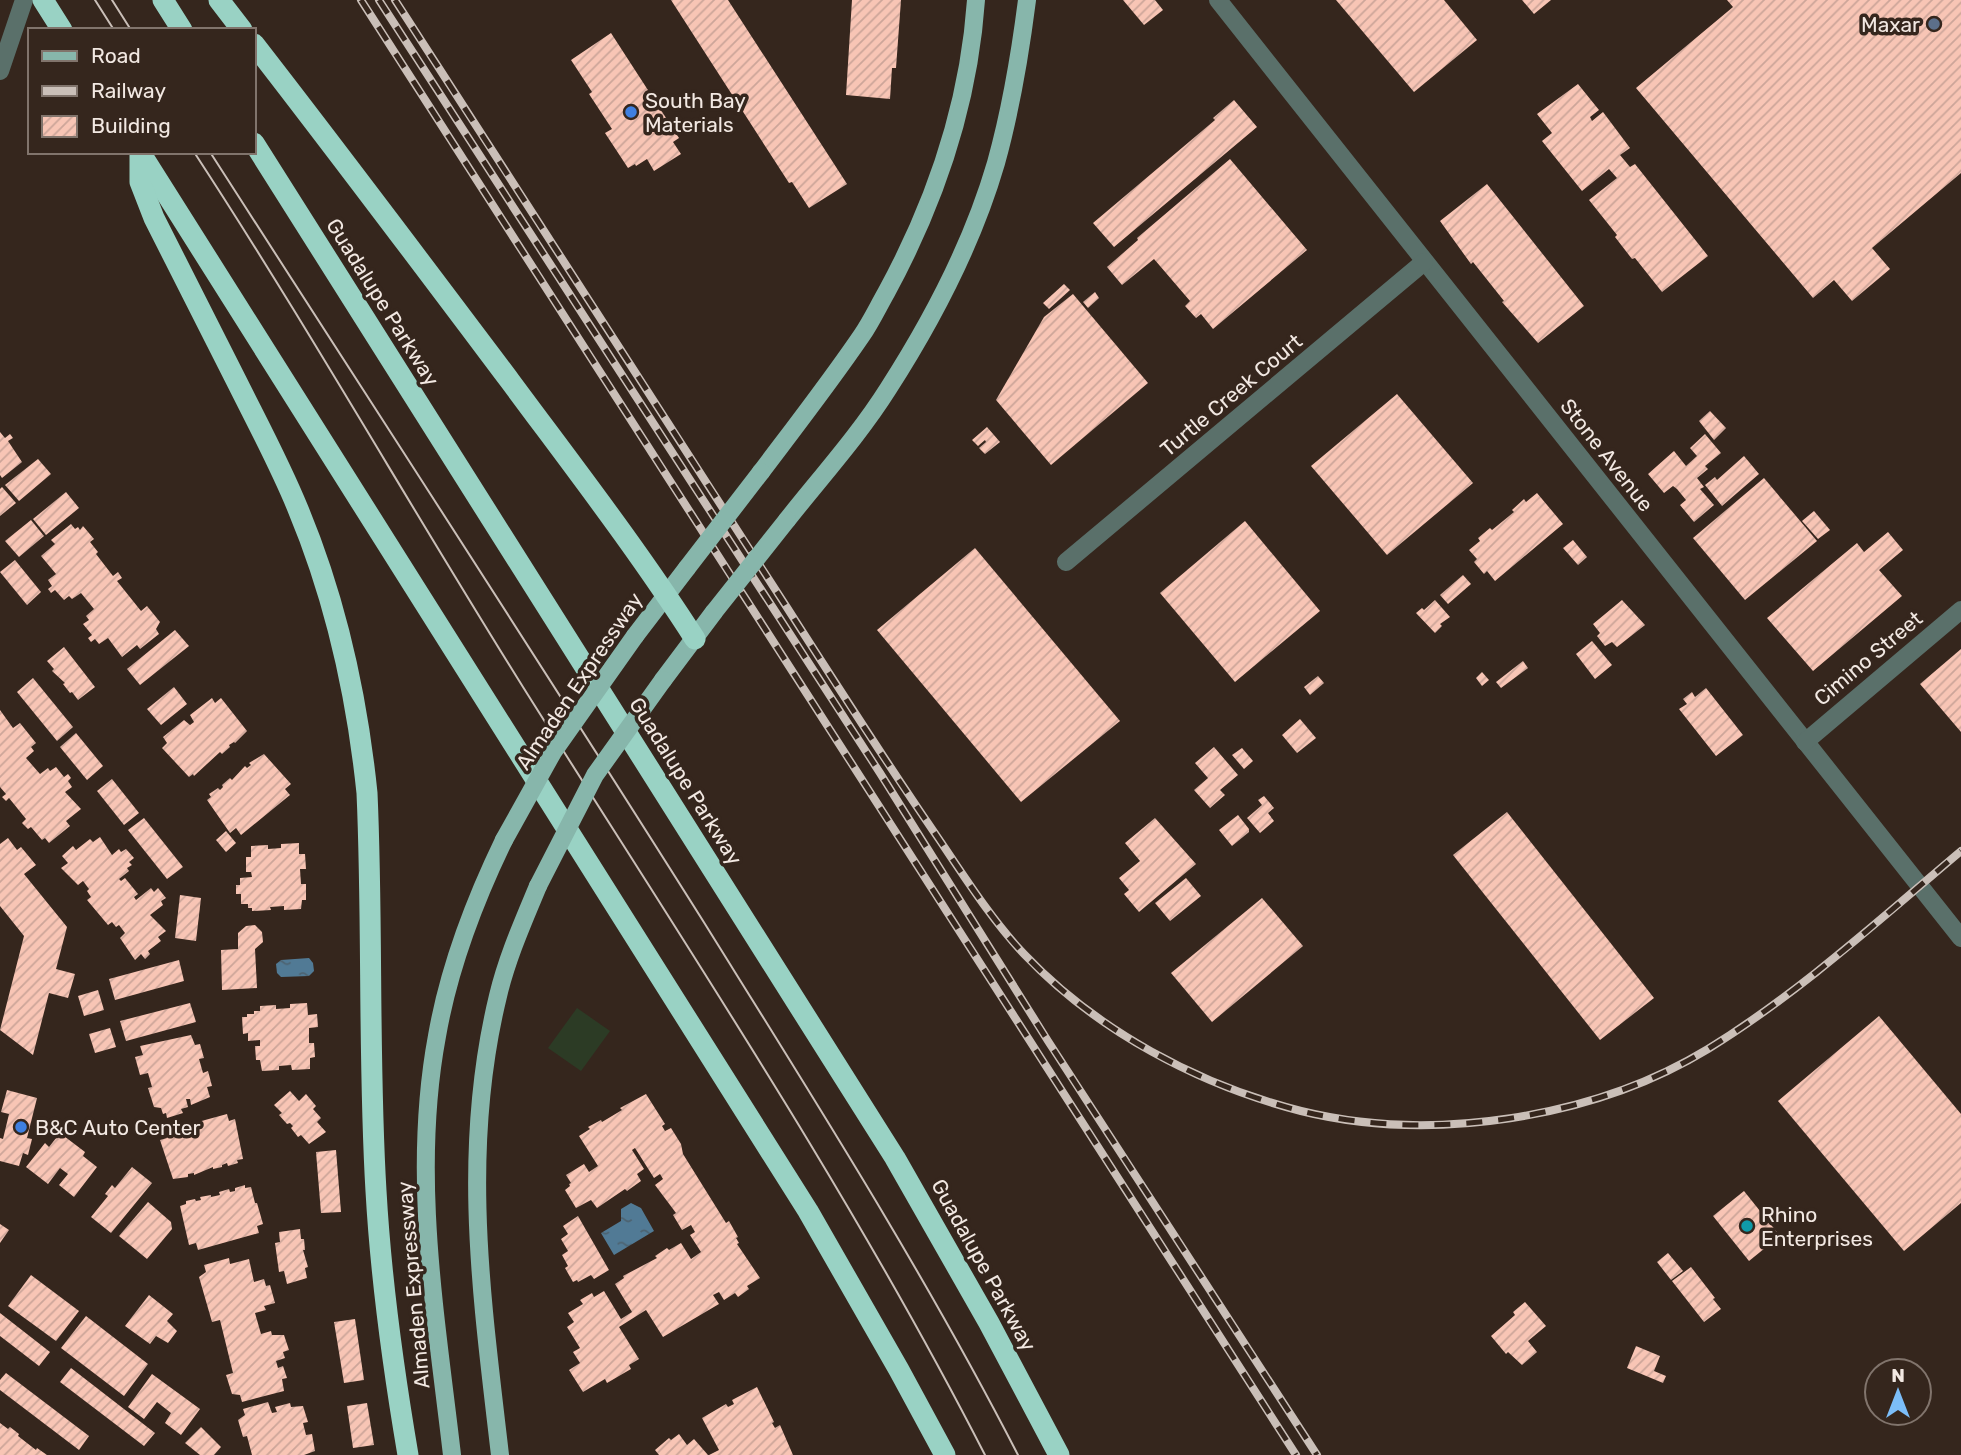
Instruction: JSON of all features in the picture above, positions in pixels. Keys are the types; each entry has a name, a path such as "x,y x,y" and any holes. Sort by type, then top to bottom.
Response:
{"highway":[{"path":"43,0 61,28"},
{"path":"163,0 181,28"},
{"path":"219,0 240,28"},
{"path":"256,47 342,157 666,594 695,639"},
{"name":"Guadalupe Parkway","path":"256,146 895,1158 989,1323 1059,1455"},
{"path":"140,154 140,182 154,218 273,453 298,509 329,597 349,677 361,739 367,807 374,1123 380,1253 393,1365 408,1455"},
{"path":"141,154 808,1211 945,1455"}],"main road":[{"name":"Almaden Expressway","path":"452,1455 428,1251 425,1186 427,1112 437,1036 453,967 479,896 504,840 553,752 666,594 864,333 905,259 934,192 955,122 974,41 976,0"},
{"path":"500,1455 479,1268 477,1146 487,1046 498,994 513,946 538,886 595,775 714,612 887,390 916,342 956,267 996,164 1011,104 1027,0"}],"street":[{"path":"0,71 24,0"},
{"name":"Stone Avenue","path":"1218,0 1961,938"},
{"name":"Turtle Creek Court","path":"1066,562 1424,261"},
{"name":"Cimino Street","path":"1805,742 1961,610"}],"green space":[{"path":"577,1008 610,1031 581,1071 548,1048"}],"water":[{"path":"309,958 314,971 309,976 281,977 277,973 276,964 281,960"},
{"path":"631,1203 641,1208 654,1231 614,1255 601,1233 621,1221 621,1209"}],"building":[{"path":"671,0 728,0 847,184 809,208 792,182 789,183"},
{"path":"852,0 901,0 896,68 892,68 890,99 846,95"},
{"path":"1123,0 1155,0 1163,10 1144,25"},
{"path":"1336,0 1444,0 1477,40 1414,92"},
{"path":"1522,0 1551,0 1534,14"},
{"path":"1727,0 1961,0 1961,173 1872,248 1890,269 1852,301 1834,280 1813,298 1636,88 1733,7"},
{"name":"South Bay Materials","path":"611,33 679,138 673,142 681,154 654,171 647,159 628,168 605,133 612,129 571,60"},
{"path":"1578,84 1599,110 1590,117 1592,121 1603,112 1630,148 1620,155 1630,167 1635,164 1708,256 1662,292 1635,258 1632,259 1589,200 1617,178 1609,169 1582,191 1542,141 1552,133 1537,114"},
{"path":"1234,100 1257,127 1114,247 1093,223 1215,120 1213,118"},
{"path":"1230,159 1307,250 1213,329 1201,314 1196,318 1185,306 1190,301 1154,259 1122,285 1107,267"},
{"path":"1487,184 1584,306 1538,343 1502,302 1504,301 1473,262 1471,264 1440,221"},
{"path":"1064,284 1070,290 1049,309 1043,303"},
{"path":"1095,292 1099,298 1088,308 1083,302"},
{"path":"1073,294 1148,383 1051,465 996,400 1044,317"},
{"path":"1397,394 1473,483 1387,555 1311,466"},
{"path":"1710,411 1726,428 1714,440 1699,421"},
{"path":"987,427 1000,442 985,454 979,448 985,440 978,446 972,440"},
{"path":"0,432 5,438 10,434 13,438 8,441 22,462 2,478 0,475"},
{"path":"1705,434 1721,453 1705,466 1708,469 1697,478 1704,487 1700,489 1714,505 1694,522 1680,505 1686,500 1677,489 1673,486 1664,493 1648,474 1674,451 1686,466 1697,456 1690,448"},
{"path":"1744,456 1759,474 1722,506 1705,485 1715,477 1717,480"},
{"path":"38,459 51,474 19,501 5,485"},
{"path":"1764,478 1817,541 1745,600 1693,538"},
{"path":"2,487 16,503 0,516 0,489"},
{"path":"66,492 79,508 46,535 33,519"},
{"path":"1537,493 1563,524 1495,581 1487,571 1484,574 1474,562 1477,559 1469,550 1480,541 1478,538 1514,512 1512,510 1524,499 1526,502"},
{"path":"1814,511 1830,530 1818,539 1802,521"},
{"path":"31,520 44,536 19,557 5,541"},
{"path":"1245,521 1320,611 1235,682 1160,593"},
{"path":"71,524 80,530 83,526 94,539 90,542 98,552 96,554 113,576 118,572 122,578 117,581 141,611 147,606 160,622 156,629 159,634 140,649 137,645 122,657 108,638 99,644 95,639 91,642 88,638 92,635 83,624 89,620 86,616 94,609 81,593 72,599 69,596 64,600 55,590 51,593 48,589 52,586 48,580 56,574 41,556 55,544 51,540"},
{"path":"1888,532 1903,550 1879,570 1902,596 1813,671 1767,618 1857,543 1864,552"},
{"path":"1573,540 1587,557 1578,565 1563,548"},
{"path":"975,548 1120,721 1021,802 877,630"},
{"path":"15,560 41,592 27,605 0,572"},
{"path":"1463,575 1471,584 1448,604 1440,595"},
{"path":"1435,600 1450,617 1440,624 1442,626 1435,633 1416,613"},
{"path":"1622,600 1645,625 1617,647 1612,642 1605,646 1597,636 1600,633 1593,624"},
{"path":"175,630 189,646 140,685 127,669"},
{"path":"1592,641 1612,665 1595,679 1576,654"},
{"path":"64,647 95,687 78,700 52,671 54,669 47,661"},
{"path":"1961,649 1961,732 1920,684"},
{"path":"1523,661 1528,668 1501,688 1496,682"},
{"path":"1482,672 1489,680 1482,686 1476,678"},
{"path":"1318,676 1324,683 1310,695 1304,687"},
{"path":"33,678 73,727 57,741 17,692"},
{"path":"174,687 187,704 161,725 147,709"},
{"path":"1706,688 1743,735 1716,756 1679,709 1687,704 1683,699 1692,692 1695,697"},
{"path":"212,698 215,703 221,698 247,731 222,754 220,752 194,776 193,774 189,777 162,748 167,743 163,737 184,720 190,725 194,722 190,715"},
{"path":"0,710 13,728 20,723 36,743 31,747 34,751 26,758 40,774 48,768 50,771 56,767 64,777 68,774 71,778 68,781 72,787 65,792 81,809 66,821 70,826 49,843 45,838 42,840 31,827 28,829 22,823 26,819 9,798 6,801 2,797 6,794 0,787"},
{"path":"1300,719 1316,738 1297,753 1282,735"},
{"path":"76,733 103,766 87,780 60,747"},
{"path":"1214,747 1238,775 1220,790 1225,795 1210,808 1194,790 1208,778 1195,763"},
{"path":"1242,748 1253,761 1244,769 1232,755"},
{"path":"264,754 291,784 285,789 290,795 241,835 236,828 230,833 207,800 211,797 209,794 218,788 220,790 230,778 232,780 245,766 247,768 251,765 249,763"},
{"path":"112,779 139,813 124,825 97,791"},
{"path":"1264,796 1274,808 1268,813 1274,821 1260,833 1247,818 1262,805 1258,800"},
{"path":"1507,812 1654,998 1600,1040 1453,855"},
{"path":"1238,815 1249,832 1232,846 1219,830"},
{"path":"144,818 183,867 167,879 128,830"},
{"path":"1155,818 1196,864 1139,912 1124,894 1129,890 1119,878 1140,861 1125,843"},
{"path":"226,831 236,843 226,852 216,840"},
{"path":"100,837 112,855 119,849 121,852 126,849 134,858 129,862 132,865 127,868 129,871 119,879 121,881 125,878 138,894 134,897 136,900 151,888 154,892 158,888 166,898 161,901 163,905 150,915 166,931 158,937 161,941 148,951 150,954 145,959 141,954 135,960 120,938 125,933 119,925 116,927 112,922 108,925 87,900 91,897 83,881 78,885 61,868 68,863 62,856 73,846 76,850 90,839 93,842"},
{"path":"8,838 17,850 21,847 36,865 24,874 67,927 56,969 75,974 68,998 49,993 33,1055 0,1030 24,936 0,906 0,844"},
{"path":"299,843 299,854 305,854 306,869 300,869 301,884 306,884 306,900 302,900 301,909 284,910 284,906 252,911 248,904 241,904 241,894 236,894 236,885 240,885 240,878 252,877 251,872 246,872 246,857 251,857 251,846 268,845 268,849 281,848 281,844"},
{"path":"1186,878 1201,896 1170,921 1155,903"},
{"path":"180,895 201,898 196,941 175,938"},
{"path":"1262,898 1303,946 1212,1022 1171,973"},
{"path":"255,925 262,932 263,942 255,949 257,988 222,990 221,950 238,949 238,933 246,926"},
{"path":"179,960 184,981 115,1000 109,979"},
{"path":"98,990 104,1010 84,1016 78,996"},
{"path":"190,1003 196,1022 126,1041 120,1021"},
{"path":"307,1003 308,1015 317,1014 318,1027 309,1028 309,1043 314,1043 315,1057 310,1058 310,1069 292,1070 291,1065 279,1066 279,1070 262,1071 260,1060 256,1060 255,1046 260,1046 260,1040 248,1041 248,1033 243,1034 242,1017 260,1011 260,1006 276,1005 276,1009 290,1008 290,1004"},
{"path":"1879,1016 1961,1114 1961,1203 1904,1251 1778,1101"},
{"path":"110,1028 116,1047 95,1053 89,1034"},
{"path":"191,1035 195,1045 200,1044 204,1058 199,1059 203,1073 208,1071 212,1086 207,1087 210,1097 191,1105 190,1099 186,1099 188,1107 181,1109 183,1113 167,1118 161,1108 154,1107 148,1088 152,1087 148,1073 140,1075 135,1057 143,1055 140,1046"},
{"path":"7,1090 37,1098 27,1138 32,1139 28,1155 23,1153 19,1166 0,1161 0,1138 3,1139 9,1114 1,1112"},
{"path":"290,1091 299,1101 306,1094 316,1106 313,1109 321,1118 317,1122 326,1132 309,1144 301,1135 298,1137 291,1128 293,1126 287,1124 274,1105"},
{"path":"646,1094 665,1124 662,1126 665,1131 671,1128 681,1144 683,1154 726,1223 729,1221 738,1237 737,1244 760,1278 747,1286 749,1289 738,1297 735,1293 724,1300 719,1292 713,1295 719,1304 663,1337 646,1310 619,1327 639,1359 629,1365 631,1369 607,1383 605,1379 583,1392 569,1370 580,1363 573,1352 580,1348 567,1327 574,1322 568,1313 583,1304 580,1300 592,1293 594,1297 604,1291 621,1319 632,1312 615,1284 624,1278 623,1276 657,1258 655,1256 667,1248 669,1250 681,1243 691,1259 701,1252 690,1235 695,1232 691,1225 682,1230 673,1215 676,1213 655,1185 663,1179 660,1174 654,1178 635,1148 632,1150 644,1169 637,1174 641,1181 627,1191 625,1189 597,1208 591,1200 576,1208 565,1190 571,1183 566,1175 584,1164 589,1172 598,1166 579,1136 590,1129 588,1127 601,1120 602,1122 622,1110 620,1108"},
{"path":"227,1114 229,1121 235,1119 243,1159 228,1166 227,1163 222,1167 213,1167 194,1175 188,1174 188,1177 173,1179 160,1140 167,1138 165,1131"},
{"path":"60,1133 85,1152 83,1156 97,1167 74,1197 59,1185 68,1174 60,1168 48,1184 26,1167 45,1143 49,1147"},
{"path":"336,1150 341,1212 321,1213 316,1152"},
{"path":"132,1167 152,1183 111,1233 91,1217 108,1196 105,1194 112,1185 115,1188"},
{"path":"245,1185 245,1188 251,1187 257,1203 263,1224 257,1226 259,1233 198,1250 196,1243 189,1245 180,1206 186,1204 186,1201 220,1195 219,1192 229,1189 230,1192 235,1191 235,1188"},
{"name":"Rhino Enterprises","path":"1744,1191 1780,1236 1749,1261 1713,1216"},
{"path":"148,1202 171,1222 172,1229 147,1259 119,1236"},
{"path":"578,1216 609,1270 594,1279 591,1275 573,1282 565,1268 568,1266 562,1255 568,1251 561,1239 568,1234 563,1226"},
{"path":"0,1224 9,1230 0,1243"},
{"path":"300,1229 308,1267 305,1268 307,1278 287,1284 284,1271 279,1272 275,1243 280,1242 279,1232"},
{"path":"1668,1253 1683,1271 1671,1280 1657,1262"},
{"path":"229,1258 230,1264 249,1259 254,1282 264,1279 266,1286 270,1285 275,1303 264,1306 266,1310 255,1313 261,1334 271,1331 272,1335 284,1335 289,1350 283,1352 285,1358 276,1361 278,1368 283,1366 287,1378 282,1379 284,1391 242,1402 240,1395 232,1394 226,1375 233,1373 220,1320 212,1322 199,1277 206,1272 204,1265"},
{"path":"1691,1267 1721,1309 1704,1322 1672,1281"},
{"path":"31,1275 79,1311 56,1341 8,1306"},
{"path":"149,1295 173,1314 167,1321 177,1331 168,1343 156,1336 150,1344 125,1326"},
{"path":"1525,1302 1546,1326 1528,1341 1537,1352 1522,1365 1508,1352 1506,1354 1491,1336 1515,1315 1513,1312"},
{"path":"0,1313 50,1352 39,1366 0,1336"},
{"path":"86,1316 148,1364 124,1396 61,1348"},
{"path":"355,1319 364,1380 344,1383 334,1322"},
{"path":"1636,1346 1660,1356 1654,1371 1666,1376 1663,1383 1627,1368"},
{"path":"71,1368 155,1433 144,1446 60,1382"},
{"path":"6,1373 89,1436 79,1450 0,1390 0,1380"},
{"path":"152,1374 200,1409 181,1435 165,1423 171,1413 157,1402 144,1419 128,1407"},
{"path":"757,1387 774,1422 772,1423 775,1428 780,1425 793,1455 709,1455 719,1450 702,1418 726,1404 728,1407 734,1404 732,1400"},
{"path":"268,1402 272,1413 277,1412 275,1407 290,1403 291,1407 303,1406 308,1422 303,1423 306,1435 312,1434 315,1451 304,1455 252,1455 247,1436 243,1437 238,1420 245,1415 243,1409"},
{"path":"367,1403 374,1445 353,1448 347,1406"},
{"path":"0,1423 8,1429 10,1427 36,1450 37,1448 47,1455 0,1455"},
{"path":"201,1427 221,1447 214,1455 200,1455 185,1443"},
{"path":"679,1434 687,1445 694,1439 708,1455 659,1455 655,1450 669,1438 671,1440"}],"tram line":[{"path":"95,0 113,28"},
{"path":"112,0 130,28"},
{"path":"195,154 523,687 763,1066 878,1258 985,1455"},
{"path":"211,154 582,730 787,1055 945,1319 1018,1455"}],"railway":[{"path":"361,0 1296,1455"},
{"path":"379,0 880,773 1048,1041 1317,1455"},
{"path":"395,0 858,718 987,909 1011,940 1053,982 1117,1031 1152,1052 1188,1070 1263,1100 1301,1111 1351,1120 1403,1125 1457,1124 1563,1108 1614,1093 1663,1073 1708,1049 1806,980 1961,851"}],"place":[{"name":"Maxar","path":"1934,24"},
{"name":"South Bay Materials","path":"631,112"},
{"name":"B&C Auto Center","path":"21,1127"},
{"name":"Rhino Enterprises","path":"1747,1226"}]}
